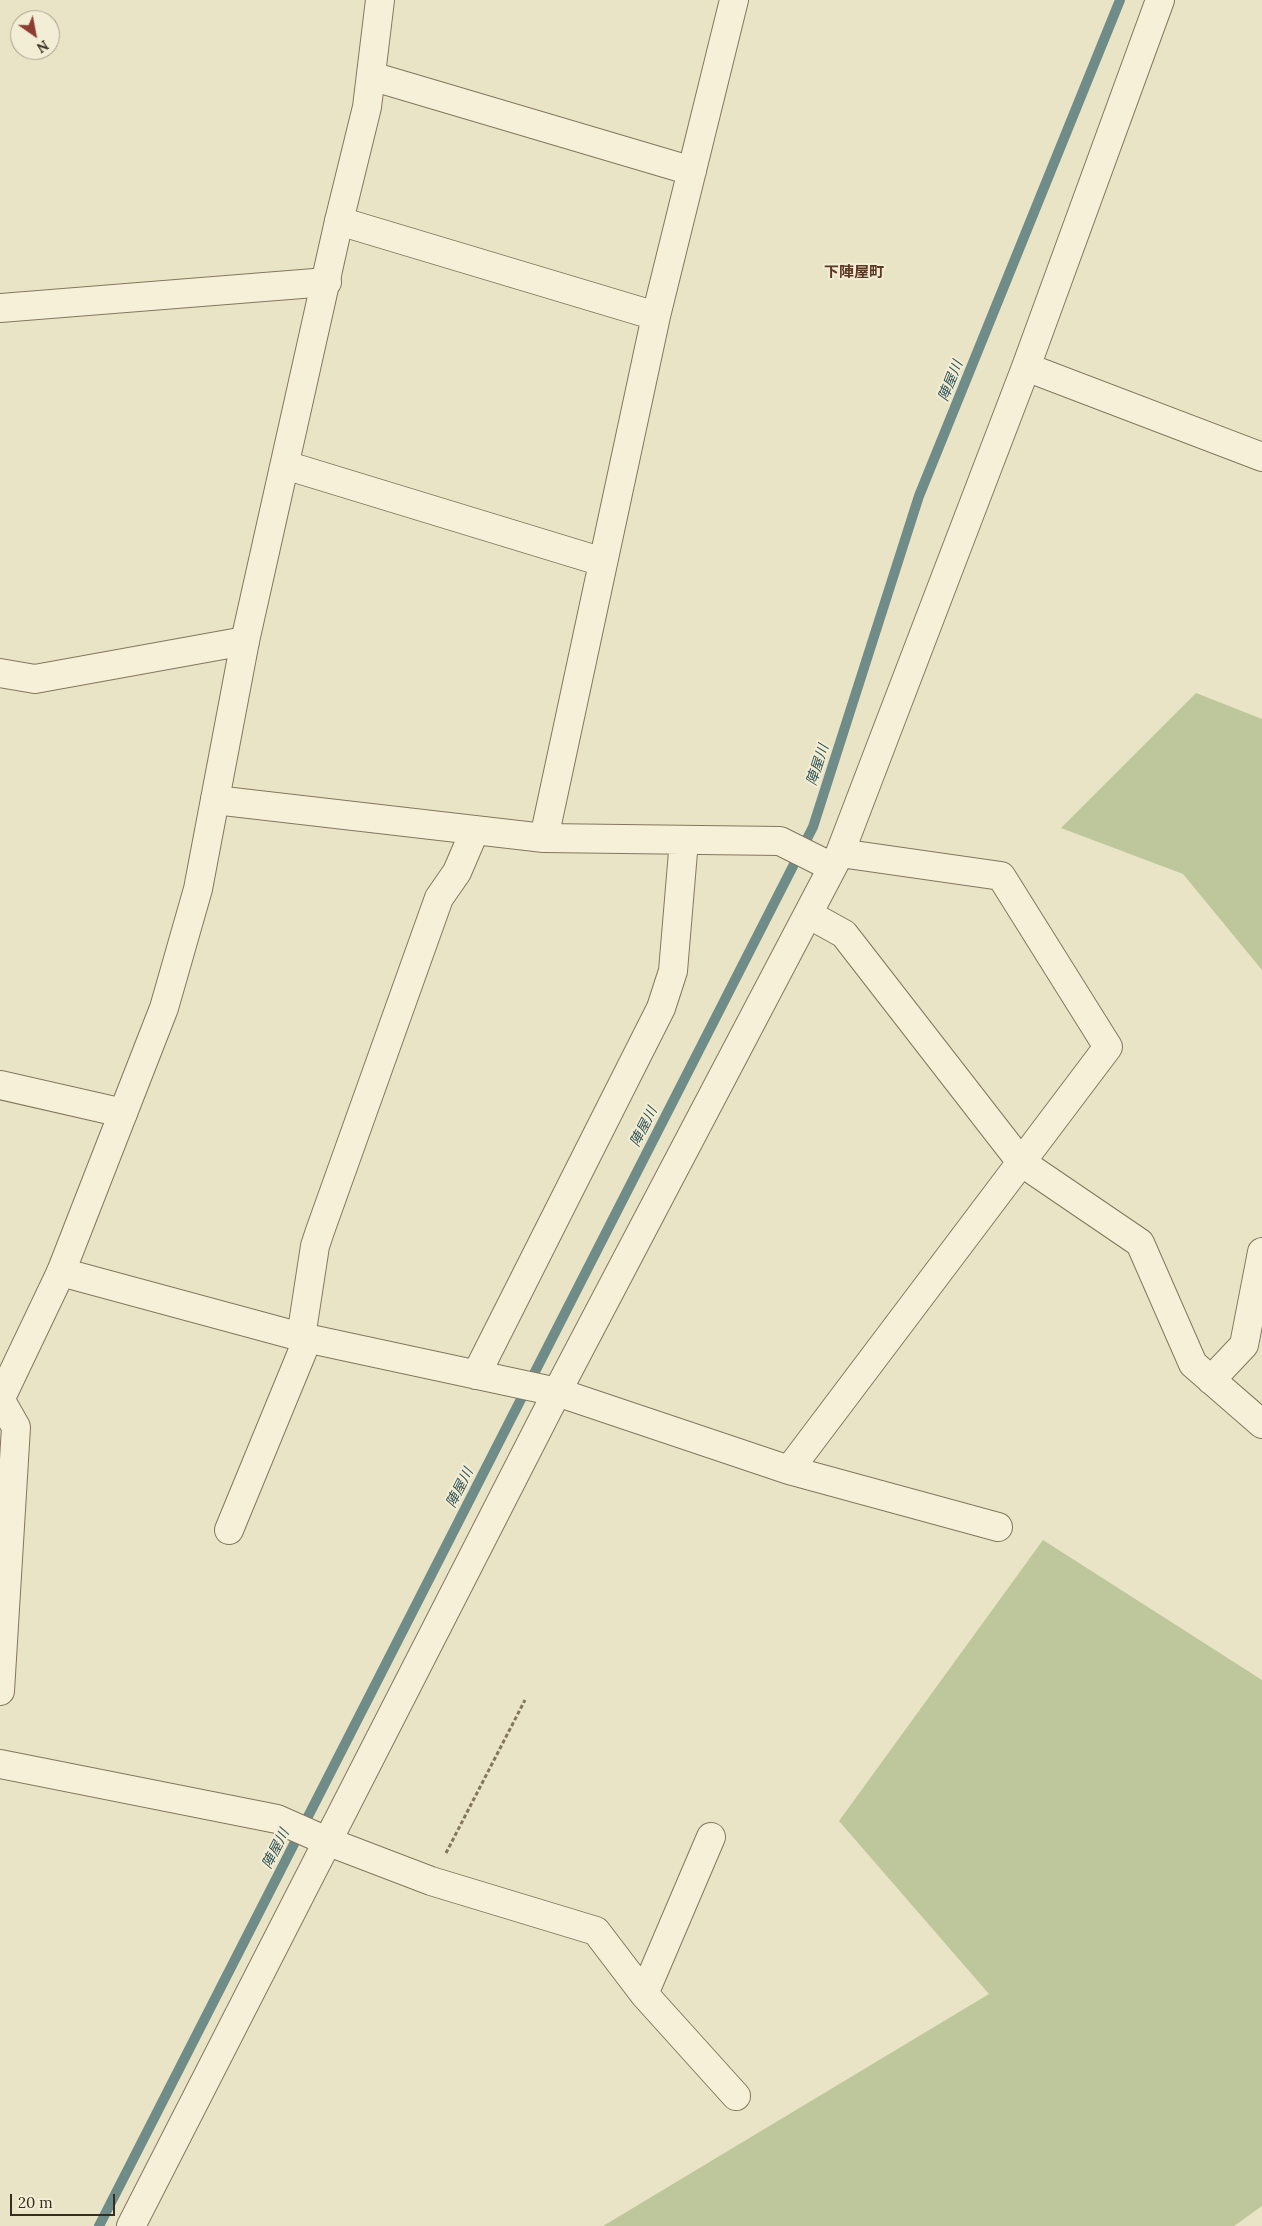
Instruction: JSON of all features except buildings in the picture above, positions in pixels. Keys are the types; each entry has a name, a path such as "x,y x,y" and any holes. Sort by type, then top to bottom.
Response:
{"street":[{"path":"0,1691 16,1427 0,1400 61,1272 164,1008 198,889 245,641 339,221 367,107 380,0"},
{"path":"544,838 656,316 734,0"},
{"path":"131,2226 322,1839 550,1390 808,914 1026,367 1160,0"},
{"path":"370,76 692,171"},
{"path":"339,221 656,316"},
{"path":"0,308 326,282"},
{"path":"1026,367 1262,457"},
{"path":"285,465 603,562"},
{"path":"0,672 35,679 245,641"},
{"path":"215,800 544,838 780,841 831,860 1001,876 1108,1047 789,1470"},
{"path":"229,1530 304,1338 315,1246 320,1230 439,898 457,872 475,830"},
{"path":"476,1375 662,1008 673,971 684,840"},
{"path":"808,914 844,934 1021,1162 1140,1243 1193,1364 1262,1424"},
{"path":"0,1085 123,1113"},
{"path":"1211,1380 1244,1345 1262,1252"},
{"path":"61,1272 304,1338 550,1390 789,1470 998,1527"},
{"path":"0,1764 277,1819 322,1839 431,1881 596,1931 644,1994 736,2096"},
{"path":"644,1994 711,1837"}],"path":[{"path":"431,1881 525,1700"}],"green space":[{"path":"1196,693 1262,719 1262,970 1183,874 1061,828"},
{"path":"1043,1540 1262,1680 1262,2206 1234,2226 603,2226 989,1994 839,1821"}],"waterway":[{"name":"陣屋川","path":"99,2226 813,827 919,496 1120,0"}],"district":[{"name":"下陣屋町","path":"854,273"}]}
